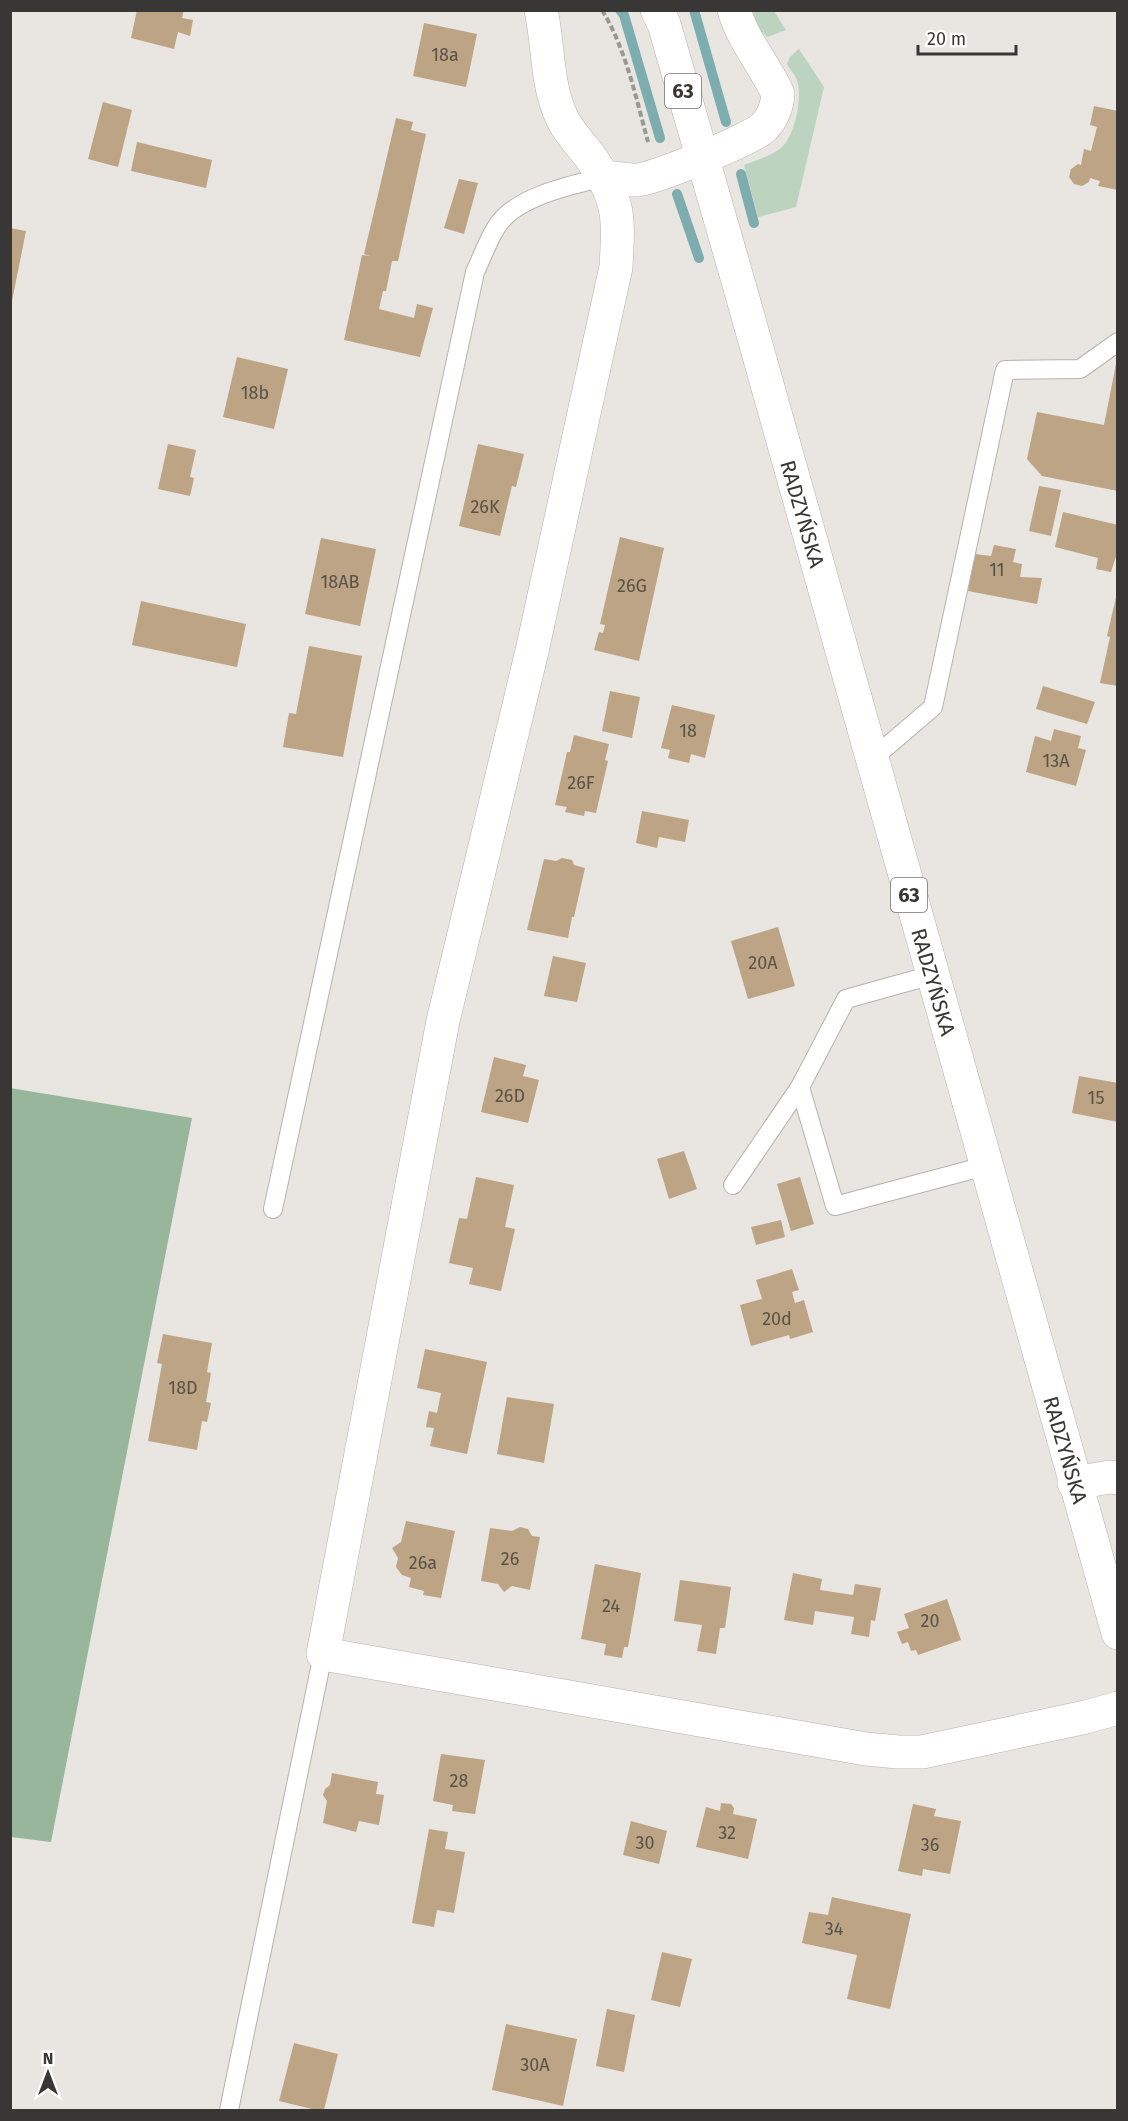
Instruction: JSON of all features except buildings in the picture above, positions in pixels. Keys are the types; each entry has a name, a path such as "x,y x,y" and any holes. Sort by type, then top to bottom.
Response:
{"street":[{"path":"541,10 553,94 562,120 605,177 614,200 618,226 616,267 532,651 443,1021 323,1654 866,1749 898,1752 922,1752 1118,1708"},
{"name":"RADZYŃSKA","path":"657,10 664,24 740,288 1118,1633"},
{"path":"605,177 638,180 657,175 757,133 773,116 778,94 744,37 734,10"},
{"path":"1074,1483 1110,1477 1118,1478"}],"lane":[{"path":"273,1209 475,272 499,223 512,211 537,197 571,185 605,177"},
{"path":"871,760 933,707 1005,370 1080,369 1118,342"},
{"path":"733,1185 800,1087 846,999 932,975"},
{"path":"800,1087 835,1206 985,1166"},
{"path":"229,2110 323,1654"}],"path":[{"path":"602,10 613,28 635,92 650,150"}],"green space":[{"path":"753,11 774,11 786,30 767,37 758,28"},
{"path":"799,49 824,87 796,207 758,217 744,165 778,150 791,134 797,115 799,87 787,64 790,57"},
{"path":"10,1088 192,1118 51,1842 11,1837"}],"waterway":[{"path":"620,10 624,15 660,138"},
{"path":"694,10 726,122"},
{"path":"741,174 754,223"},
{"path":"677,194 699,258"}]}
